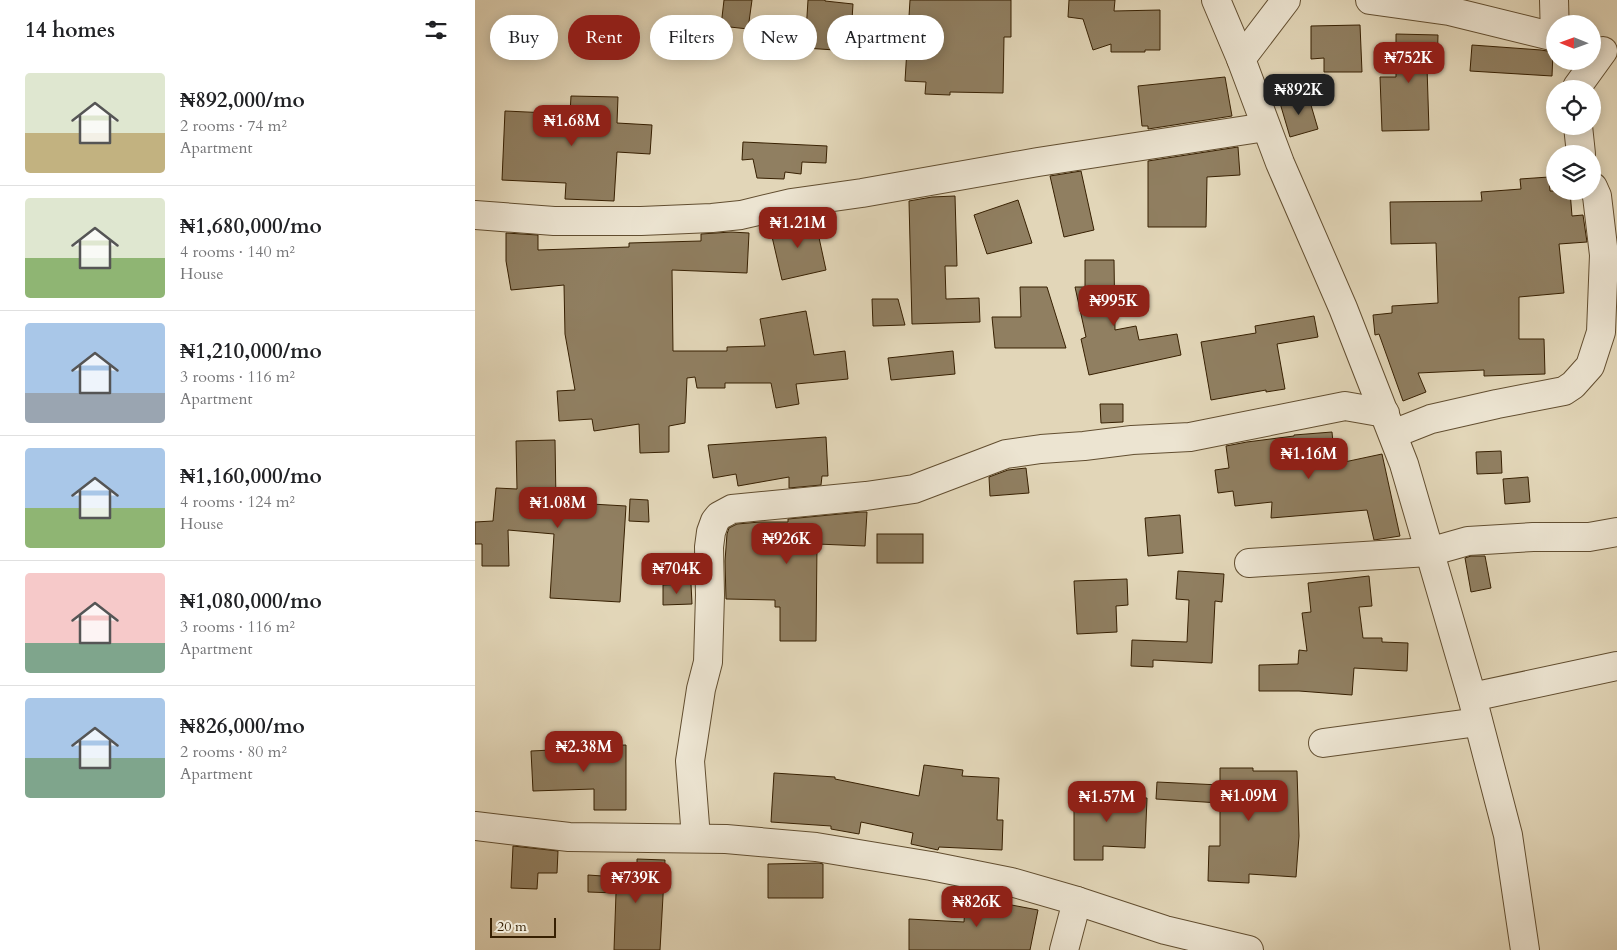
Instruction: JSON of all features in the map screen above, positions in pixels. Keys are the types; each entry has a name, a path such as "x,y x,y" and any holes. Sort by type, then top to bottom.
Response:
{"street":[{"path":"1216,0 1241,59 1279,163 1343,308 1404,464 1475,709 1508,835 1525,950"},
{"path":"1241,59 1286,0"},
{"path":"1370,0 1449,11 1546,35"},
{"path":"1554,0 1554,15"},
{"path":"1583,80 1604,51"},
{"path":"475,215 554,221 641,221 741,215 791,203 1266,127"},
{"path":"697,838 690,761 701,689 708,662 709,547 711,532 719,516 732,509 866,496 914,489 1006,454 1132,440 1190,437 1345,406 1389,424 1431,418 1565,391 1573,385 1589,366 1601,332 1604,255 1597,200"},
{"path":"1345,406 1367,368"},
{"path":"1249,563 1429,552 1467,541 1533,537 1589,537 1617,532"},
{"path":"1323,743 1475,709 1617,666"},
{"path":"475,826 569,837 726,839 816,848 931,866 1011,882 1077,901 1165,930 1201,945 1249,950"},
{"path":"1064,950 1077,901"}],"building":[{"path":"724,0 752,0 750,15 743,15 743,28 733,27 733,15 722,15"},
{"path":"808,0 825,0 853,4 852,15 827,15 827,49 817,49 817,15 807,15"},
{"path":"910,0 1011,0 1011,37 1004,37 1003,93 950,92 950,95 925,94 926,82 905,81 906,60 944,60 944,15 909,15"},
{"path":"1069,0 1115,0 1114,11 1160,10 1160,50 1111,52 1111,44 1093,50 1083,19 1068,17"},
{"path":"1360,25 1362,72 1324,72 1324,58 1311,59 1311,26"},
{"path":"1396,34 1438,35 1437,67 1427,67 1429,130 1382,131 1380,77 1396,77"},
{"path":"1472,45 1546,51 1546,70 1552,70 1552,76 1470,71"},
{"path":"1225,77 1232,116 1148,129 1148,126 1142,126 1138,86"},
{"path":"1308,95 1318,129 1290,137 1280,103"},
{"path":"571,96 618,97 617,123 652,125 650,154 617,152 614,201 565,199 566,183 502,180 505,111 570,114"},
{"path":"743,142 827,146 826,163 802,162 801,174 785,172 784,179 757,178 753,159 742,160"},
{"path":"1238,147 1240,175 1207,177 1206,227 1148,227 1148,161"},
{"path":"1081,171 1094,230 1064,237 1050,176"},
{"path":"1546,177 1546,200 1571,200 1572,216 1583,215 1587,242 1559,244 1564,293 1519,297 1519,339 1544,339 1545,374 1484,376 1484,370 1418,373 1426,392 1403,401 1379,334 1375,335 1373,315 1392,313 1392,306 1438,303 1436,243 1391,244 1390,202 1482,201 1481,192 1521,189 1520,179"},
{"path":"955,196 957,266 945,266 946,299 979,298 980,322 912,324 909,201"},
{"path":"1018,200 1032,243 987,254 974,215"},
{"path":"810,218 814,234 818,233 826,270 782,280 770,228"},
{"path":"506,233 538,235 538,250 629,247 629,243 701,241 701,234 749,233 747,273 672,270 673,351 727,351 727,347 765,346 760,319 806,311 814,355 845,351 848,379 796,384 799,404 776,408 771,383 725,383 725,388 697,388 695,377 687,378 685,423 669,426 669,452 640,453 639,424 594,431 592,419 559,421 557,391 575,390 565,334 564,285 511,290 506,261"},
{"path":"1085,260 1114,260 1115,330 1136,326 1139,340 1177,334 1181,355 1089,375 1081,339 1086,337 1075,287 1085,287"},
{"path":"1020,287 1047,287 1066,348 995,348 992,317 1021,317"},
{"path":"872,299 898,299 905,325 873,326"},
{"path":"1314,316 1318,337 1277,344 1285,389 1266,392 1266,390 1211,400 1201,342 1256,333 1255,326"},
{"path":"953,351 955,374 891,380 888,358"},
{"path":"1100,404 1123,404 1123,422 1101,423"},
{"path":"1332,432 1335,464 1382,454 1400,536 1374,540 1367,510 1271,518 1272,502 1235,506 1233,491 1218,493 1215,470 1229,468 1226,446 1294,435"},
{"path":"826,437 828,476 822,476 821,485 789,488 789,477 738,486 736,474 713,478 708,445"},
{"path":"555,440 556,502 626,506 620,602 550,598 554,534 508,530 509,566 482,566 482,544 475,544 475,522 493,521 496,488 517,489 516,441"},
{"path":"1501,451 1502,473 1477,474 1476,452"},
{"path":"1026,468 1029,493 990,496 989,477 1008,470"},
{"path":"1528,477 1530,502 1505,504 1503,479"},
{"path":"630,499 648,500 649,522 629,521"},
{"path":"867,512 865,546 817,544 816,641 780,641 780,607 775,607 775,600 726,599 725,561 729,528 737,524 788,522 788,519"},
{"path":"1180,515 1183,553 1148,556 1145,518"},
{"path":"877,534 923,534 923,563 877,563"},
{"path":"1485,556 1491,588 1471,592 1465,558"},
{"path":"1178,571 1224,574 1222,602 1215,601 1212,663 1153,660 1153,667 1131,666 1132,640 1187,642 1189,600 1176,599"},
{"path":"1369,576 1372,606 1359,607 1363,638 1382,638 1382,642 1408,643 1407,671 1354,668 1352,695 1299,691 1259,691 1259,665 1298,664 1299,650 1307,651 1302,613 1311,612 1308,583"},
{"path":"1127,579 1128,605 1116,606 1117,632 1077,634 1074,581"},
{"path":"691,584 692,604 663,605 663,585"},
{"path":"626,745 626,810 594,810 594,789 533,791 531,751"},
{"path":"924,765 963,770 962,776 999,778 997,820 1003,820 1002,850 939,847 938,850 911,844 913,833 861,822 859,834 831,829 831,826 771,822 774,773 835,777 835,779 919,796"},
{"path":"1220,768 1253,768 1253,771 1297,771 1299,836 1296,877 1249,874 1249,883 1208,881 1209,846 1220,846 1220,803 1156,799 1157,782 1220,785"},
{"path":"1074,789 1104,790 1104,796 1147,798 1145,848 1103,846 1103,860 1074,860"},
{"path":"513,846 558,851 557,873 538,873 537,889 511,888"},
{"path":"637,859 665,860 660,950 614,950 616,893 588,892 588,875 617,877 618,869 637,870"},
{"path":"768,864 823,864 823,898 768,898"},
{"path":"966,890 985,893 985,900 1038,910 1030,950 909,950 909,919 964,922"}]}
